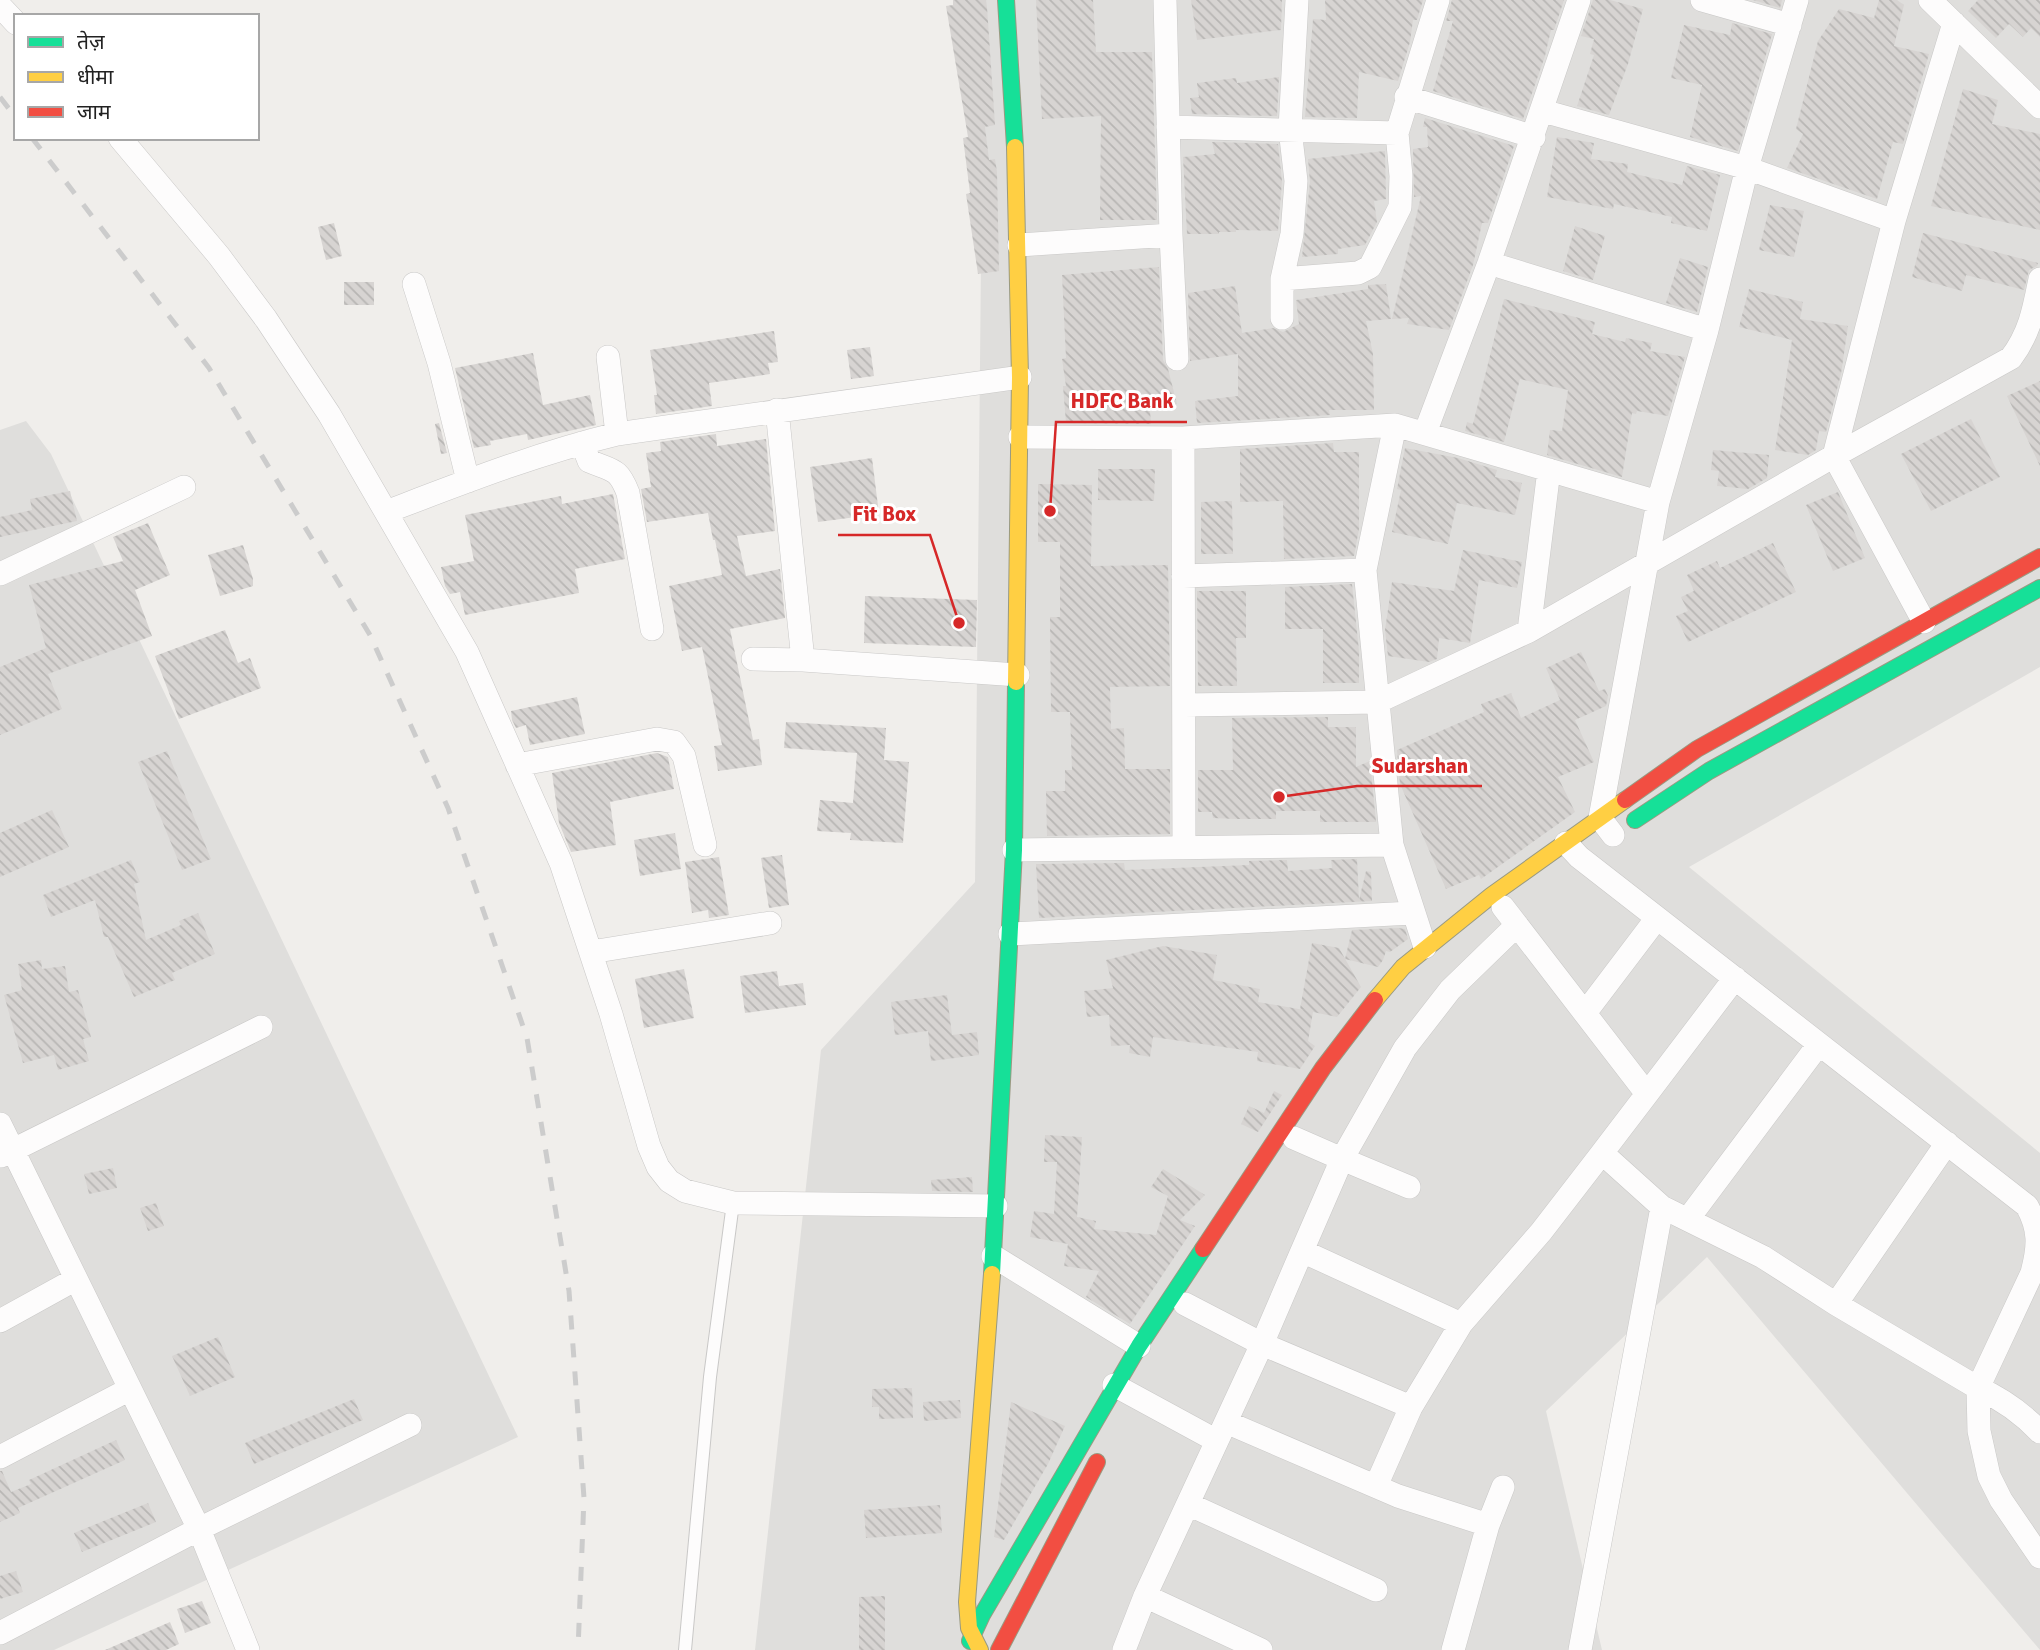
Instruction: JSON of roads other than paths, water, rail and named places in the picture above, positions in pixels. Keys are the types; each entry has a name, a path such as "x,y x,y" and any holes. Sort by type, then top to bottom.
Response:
{"main road":[{"path":"973,1645 967,1604 996,1206 1014,850 1018,675 1019,245 1006,0"},
{"path":"1588,844 1697,749 2040,558"},
{"path":"973,1645 996,1591 1128,1393 1139,1346 1323,1068 1362,1015 1403,967 1492,895 1588,844 1709,771 2040,588"},
{"path":"1182,1310 1358,1045 1399,997"},
{"path":"999,1650 1102,1452"}],"street":[{"path":"1165,0 1177,359"},
{"path":"1282,318 1282,279 1292,234 1296,181 1290,129 1297,0"},
{"path":"1282,279 1358,274 1370,267 1400,206 1401,176 1397,132 1438,0"},
{"path":"1424,433 1489,263 1579,0"},
{"path":"1702,0 1790,25"},
{"path":"1797,0 1747,169 1707,330 1658,502 1588,844 1657,918 2027,1206 2036,1221 2038,1252 2032,1273 1978,1388 1979,1431 1989,1476 2001,1500 2040,1557"},
{"path":"1930,0 2040,107"},
{"path":"0,6 14,21"},
{"path":"1924,622 1834,456 1894,221 1954,23"},
{"path":"1406,97 1534,137"},
{"path":"1543,111 1747,169 1894,221"},
{"path":"1168,127 1397,132"},
{"path":"122,140 219,256 266,318 329,414 467,652 561,863 611,1014 649,1146 658,1167 669,1181 685,1191 733,1203 996,1206"},
{"path":"1019,245 1171,235"},
{"path":"1489,263 1707,330"},
{"path":"1184,705 1377,702 1529,631 1648,561 2011,358 2023,342 2032,322 2040,279"},
{"path":"414,284 439,363 468,481"},
{"path":"608,357 617,435"},
{"path":"386,512 468,481 582,443 617,435 1020,377"},
{"path":"777,410 803,660"},
{"path":"1020,437 1183,438 1395,425 1658,502"},
{"path":"1395,425 1365,570 1392,845 1425,947"},
{"path":"1183,438 1184,848"},
{"path":"582,443 589,461 615,470 622,477 628,493 652,629"},
{"path":"1529,631 1549,470"},
{"path":"0,574 184,487"},
{"path":"1182,576 1365,570"},
{"path":"753,659 1018,675"},
{"path":"517,765 657,739 674,743 684,756 705,845"},
{"path":"1014,850 1392,845"},
{"path":"1124,1650 1145,1596 1262,1344 1342,1159 1405,1048 1507,912 1647,1094"},
{"path":"1010,934 1412,913"},
{"path":"1585,1013 1657,918"},
{"path":"591,952 770,923"},
{"path":"1376,1486 1411,1407 1461,1324 1541,1232 1735,978"},
{"path":"6,1153 261,1027"},
{"path":"1688,1219 1819,1044"},
{"path":"0,1124 6,1153 76,1279 199,1529 248,1650"},
{"path":"1294,1138 1409,1187"},
{"path":"1836,1304 1947,1143"},
{"path":"1602,1153 1662,1207 1763,1257 1836,1304 1999,1398 2040,1432"},
{"path":"1580,1650 1662,1207"},
{"path":"1302,1251 1461,1324"},
{"path":"993,1256 1139,1346"},
{"path":"0,1321 76,1279"},
{"path":"1182,1310 1411,1407"},
{"path":"0,1457 130,1388"},
{"path":"1128,1393 1398,1496 1488,1525"},
{"path":"0,1633 199,1529 410,1425"},
{"path":"1454,1650 1488,1525 1503,1487"},
{"path":"1188,1504 1376,1590"},
{"path":"970,1556 1016,1615"},
{"path":"1145,1596 1261,1650"}],"lane":[{"path":"685,1650 710,1377 733,1203"}],"railway":[{"path":"0,97 14,115"},
{"path":"34,140 209,368 370,635 448,808 527,1038 569,1291 584,1498 578,1650"}],"place":[{"name":"HDFC Bank","path":"1050,511"},
{"name":"Fit Box","path":"959,623"},
{"name":"Sudarshan","path":"1279,797"}]}
